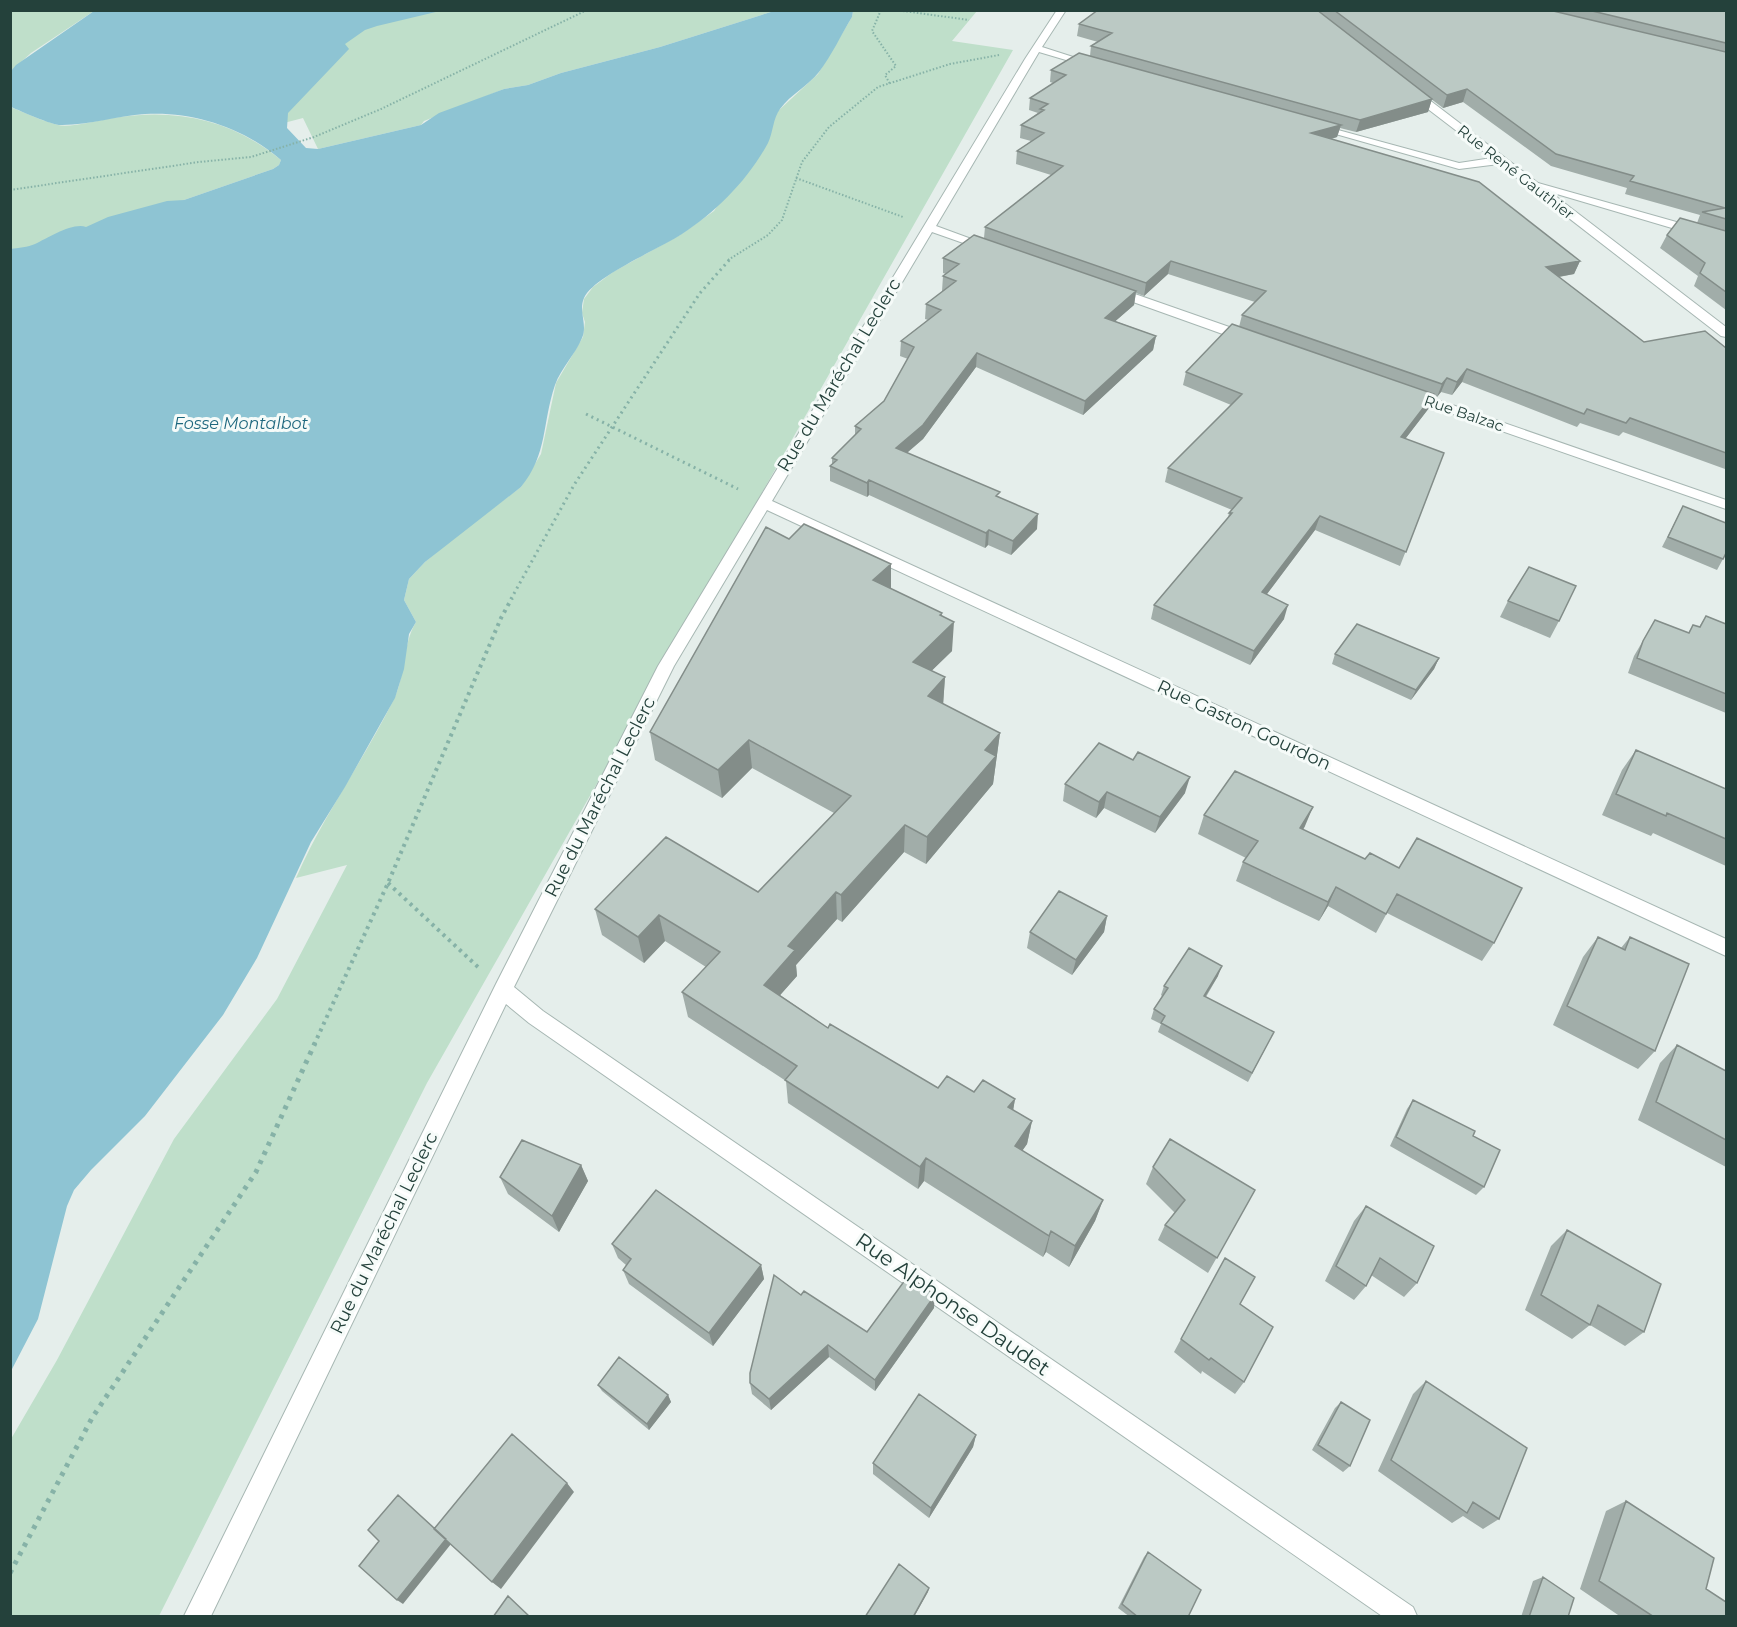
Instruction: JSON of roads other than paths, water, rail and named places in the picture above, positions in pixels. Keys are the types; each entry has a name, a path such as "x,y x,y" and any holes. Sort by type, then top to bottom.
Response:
{"street":[{"name":"Rue du Maréchal Leclerc","path":"197,1617 502,990 666,666 762,502 1062,10"},
{"path":"1034,54 1108,69"},
{"name":"Rue René Gauthier","path":"1398,82 1726,333"},
{"path":"1300,122 1459,166 1501,160"},
{"path":"1529,183 1726,240"},
{"path":"929,226 1008,254"},
{"path":"1097,285 1266,344"},
{"name":"Rue Balzac","path":"1401,391 1726,505"},
{"name":"Rue Gaston Gourdon","path":"762,502 1726,948"},
{"name":"Rue Alphonse Daudet","path":"502,990 566,1037 1404,1617"}],"water":[{"name":"Fosse Montalbot","path":"94,11 440,11 365,30 345,44 349,49 288,113 287,128 306,148 318,149 421,125 439,113 504,89 528,85 561,73 660,47 774,11 853,11 852,17 819,72 780,109 768,143 760,157 730,194 707,216 682,234 613,272 590,290 582,303 584,333 555,385 540,450 530,475 521,487 425,562 409,579 404,600 416,622 409,634 404,669 395,698 311,842 257,958 223,1015 145,1116 74,1190 67,1206 38,1319 11,1371 11,249 32,245 68,229 86,227 108,217 167,201 184,200 273,169 279,165 281,160 267,149 235,131 218,124 181,115 145,114 83,124 58,125 11,107 11,71 16,65"}]}
